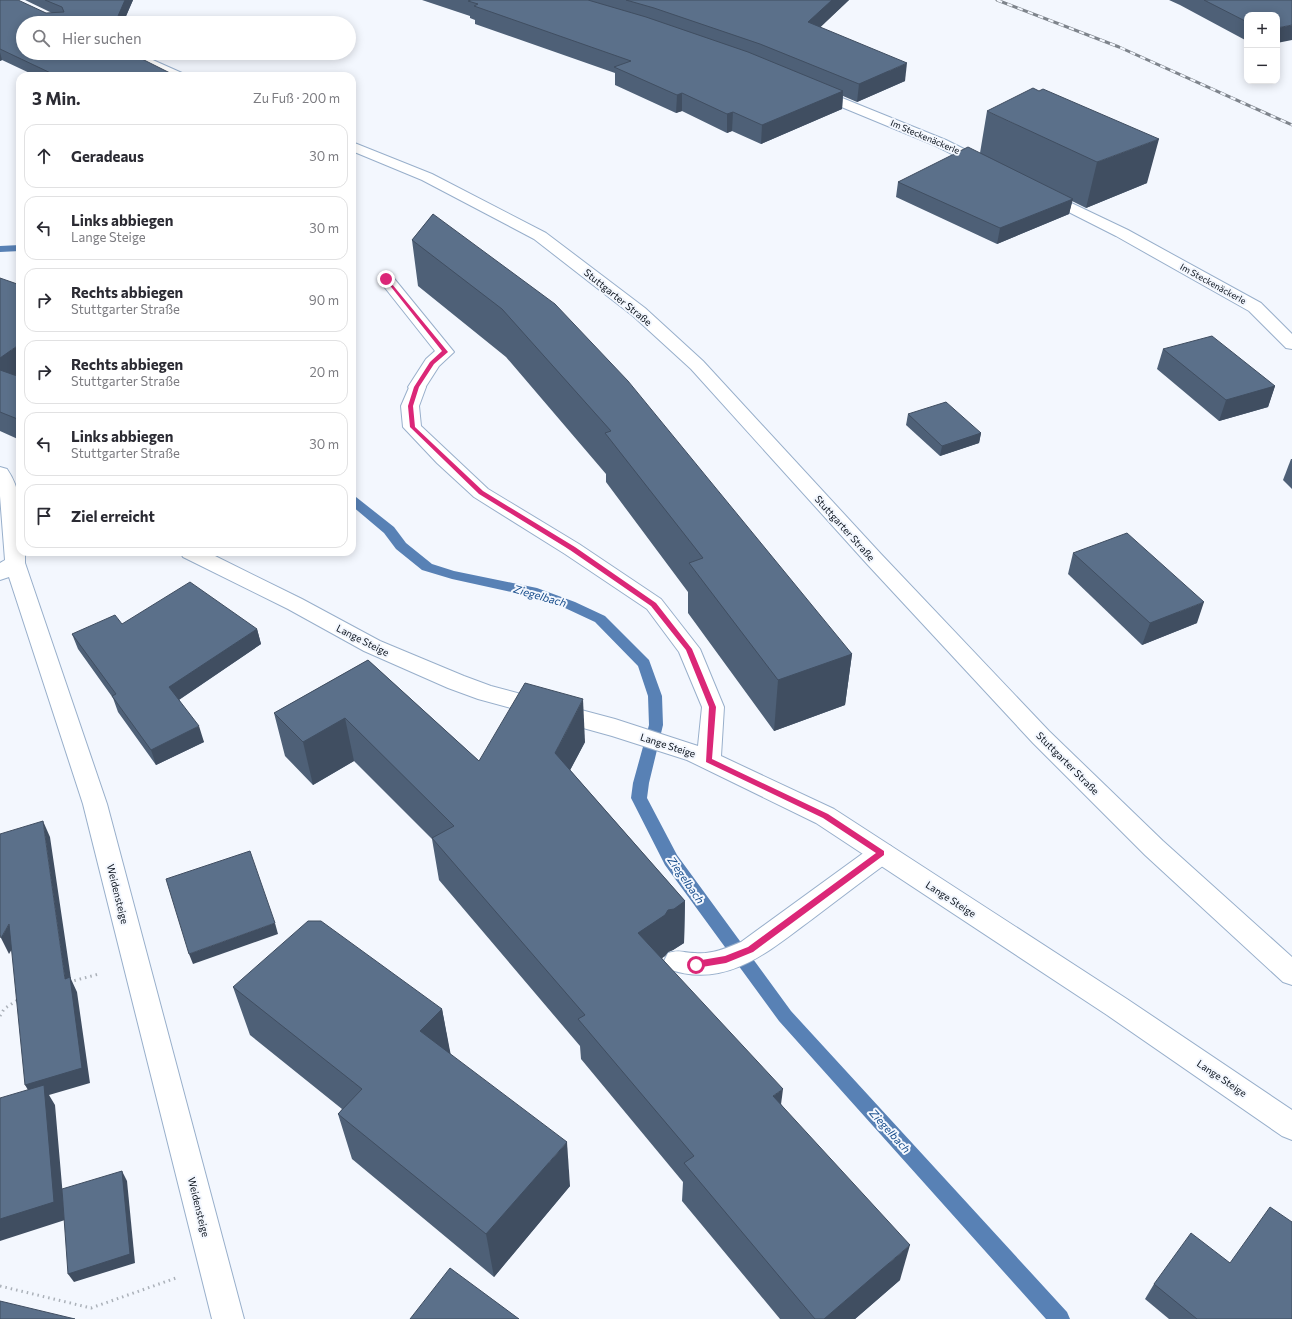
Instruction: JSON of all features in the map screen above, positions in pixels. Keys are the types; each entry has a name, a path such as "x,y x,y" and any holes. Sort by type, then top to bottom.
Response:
{"street":[{"path":"142,60 168,72"},
{"name":"Im Steckenäckerle","path":"804,86 941,143 997,170"},
{"name":"Stuttgarter Straße","path":"356,148 461,194 540,236 609,287 669,338 697,365 874,559 1041,737 1154,848 1292,974"},
{"name":"Im Steckenäckerle","path":"1032,188 1122,233 1254,307 1292,344"},
{"path":"386,279 445,352 432,363 417,387 410,406 412,427 481,493 572,549 654,604 689,649 713,707 702,757"},
{"path":"0,469 16,476"},
{"name":"Weidensteige","path":"0,473 11,500 8,568 95,804 228,1319"},
{"name":"Lange Steige","path":"198,556 295,604 372,646 456,682 486,693 615,728 702,757 826,816 1117,1007 1292,1126"},
{"path":"677,961 696,965 726,960 750,950 882,853"}],"path":[{"path":"64,984 136,964"},
{"path":"0,1016 4,1009 21,998"},
{"path":"0,1286 91,1308 214,1265"}],"building":[{"path":"0,0 18,0 46,13 64,12 62,7 45,0 125,0 118,16 16,16 16,57 0,49"},
{"path":"588,0 646,17 748,52 843,91 762,125 733,112 727,114 682,93 677,95 614,67 631,61 474,6 478,4 468,1"},
{"path":"626,0 832,0 808,22 907,63 859,84 760,44"},
{"path":"1204,0 1292,0 1292,25 1280,27 1280,12 1244,12 1244,20"},
{"path":"23,60 144,60 168,72 49,72"},
{"path":"1033,88 1039,91 1043,89 1159,139 1097,162 987,111"},
{"path":"968,147 1073,199 1000,228 898,182"},
{"path":"433,214 555,304 628,381 852,654 778,680 689,563 703,558 605,433 611,431 502,309 412,240"},
{"path":"0,278 16,284 16,347 0,358"},
{"path":"1212,336 1275,386 1226,400 1163,349"},
{"path":"0,370 16,376 16,418 0,412"},
{"path":"946,402 981,433 942,446 908,414"},
{"path":"1127,533 1204,602 1150,623 1073,553"},
{"path":"190,582 257,629 169,687 199,726 151,750 112,696 116,694 72,634 115,615 122,624"},
{"path":"368,660 479,761 525,683 583,699 555,753 685,901 674,909 668,910 665,915 638,933 783,1089 773,1096 910,1245 824,1319 815,1319 684,1163 694,1156 578,1019 585,1015 432,838 454,826 345,718 303,742 274,713"},
{"path":"43,821 65,979 70,977 82,1068 25,1085 9,924 1,938 0,934 0,834"},
{"path":"250,851 275,923 189,954 166,879"},
{"path":"308,921 321,921 442,1009 420,1031 567,1142 486,1234 338,1114 362,1089 233,987"},
{"path":"44,1085 54,1202 0,1219 0,1098"},
{"path":"122,1171 130,1254 68,1274 62,1189"},
{"path":"1270,1207 1292,1222 1292,1319 1197,1319 1154,1284 1191,1233 1230,1263"},
{"path":"450,1268 519,1319 410,1319"},
{"path":"0,1301 75,1319 0,1319"}],"waterway":[{"name":"Ziegelbach","path":"0,249 16,248"},
{"name":"Ziegelbach","path":"356,503 389,530 401,546 427,567 452,575 537,593 570,605 600,619 644,664 655,696 656,725 641,783 639,798 671,860 785,1016 1060,1319"}],"railway":[{"path":"997,0 1119,47 1292,125"}],"route":[{"path":"386,279 445,352 432,363 417,387 410,406 412,427 481,493 572,549 654,604 689,649 713,707 708,760 826,816 882,853 750,950 726,960 696,965"}]}
